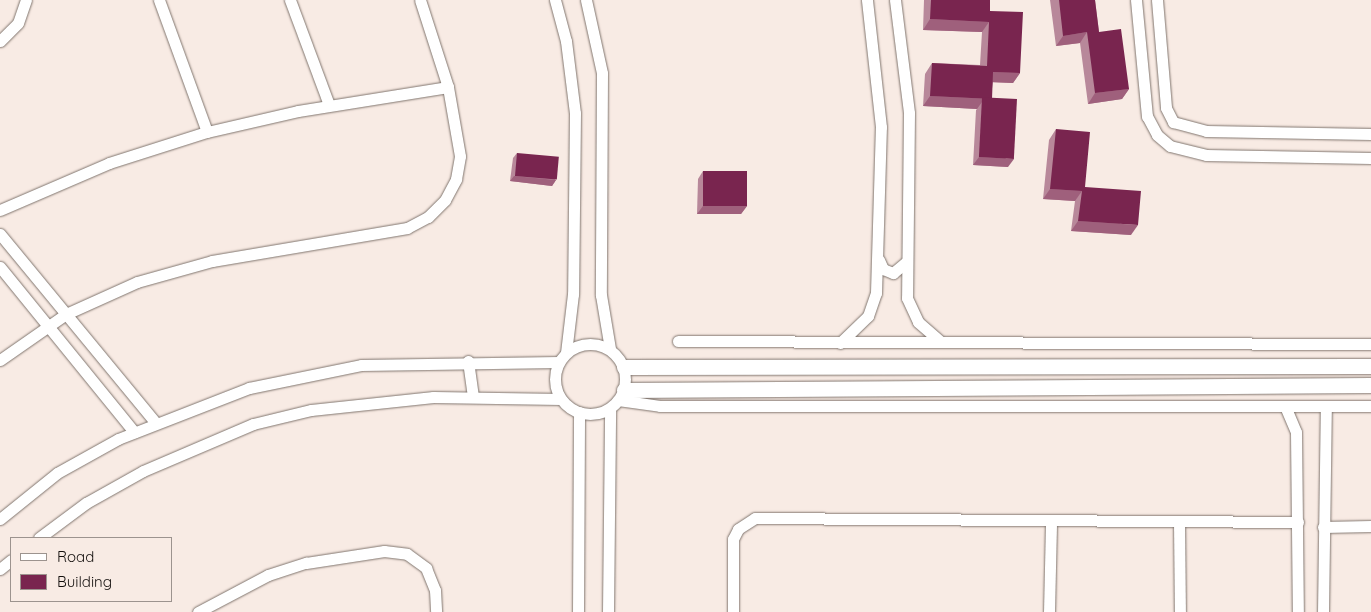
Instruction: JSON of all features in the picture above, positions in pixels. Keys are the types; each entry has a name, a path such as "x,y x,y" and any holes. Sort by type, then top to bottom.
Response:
{"street":[{"path":"0,41 18,23 26,0"},
{"path":"159,0 206,132"},
{"path":"290,0 329,105"},
{"path":"0,360 47,325 66,314 170,272 407,228 428,217 445,200 456,179 460,156 448,87 420,0"},
{"path":"555,0 566,41 575,113 573,294 556,387 561,399 579,412"},
{"path":"586,0 602,72 601,295 610,349 624,367 617,400 608,612"},
{"path":"839,344 854,333 873,306 879,260 880,110 867,0"},
{"path":"895,0 909,113 905,262 911,311 941,342"},
{"path":"1136,0 1147,116 1157,135 1170,146 1206,155 1371,158"},
{"path":"1157,0 1166,108 1173,122 1206,131 1371,134"},
{"path":"0,210 109,163 206,132 329,105 448,87"},
{"path":"0,234 155,422"},
{"path":"879,260 883,269 893,273 905,262"},
{"path":"0,267 134,432"},
{"path":"678,341 839,344 941,342 1371,344"},
{"path":"0,519 58,474 134,432 155,422 249,388 317,372 361,365 562,358 587,343 610,349"},
{"path":"468,361 473,398"},
{"path":"624,367 1371,366"},
{"path":"579,412 617,400 1254,386 1371,386"},
{"path":"1254,386 1256,406"},
{"path":"40,537 86,503 144,471 253,424 370,402 473,398 561,399"},
{"path":"617,400 660,406 1371,406"},
{"path":"1284,406 1296,432 1298,612"},
{"path":"1323,612 1326,406"},
{"path":"578,612 579,412"},
{"path":"733,612 734,539 738,529 755,518 1298,522"},
{"path":"1049,612 1051,521"},
{"path":"1180,522 1180,612"},
{"path":"1323,527 1371,526"},
{"path":"198,612 268,575 306,563 384,551 407,554 426,568 435,590 436,612"},
{"path":"0,569 10,561"}],"building":[{"path":"931,0 990,0 990,11 1023,12 1020,73 993,72 992,99 930,96 932,63 987,66 989,22 930,19"},
{"path":"1059,0 1095,0 1099,32 1121,29 1129,89 1095,93 1087,32 1063,36"},
{"path":"982,97 1017,99 1014,159 979,157"},
{"path":"1056,129 1090,132 1085,187 1141,191 1138,225 1078,221 1082,191 1050,189"},
{"path":"517,153 559,157 557,180 515,176"},
{"path":"703,171 747,171 747,206 703,206"}]}
